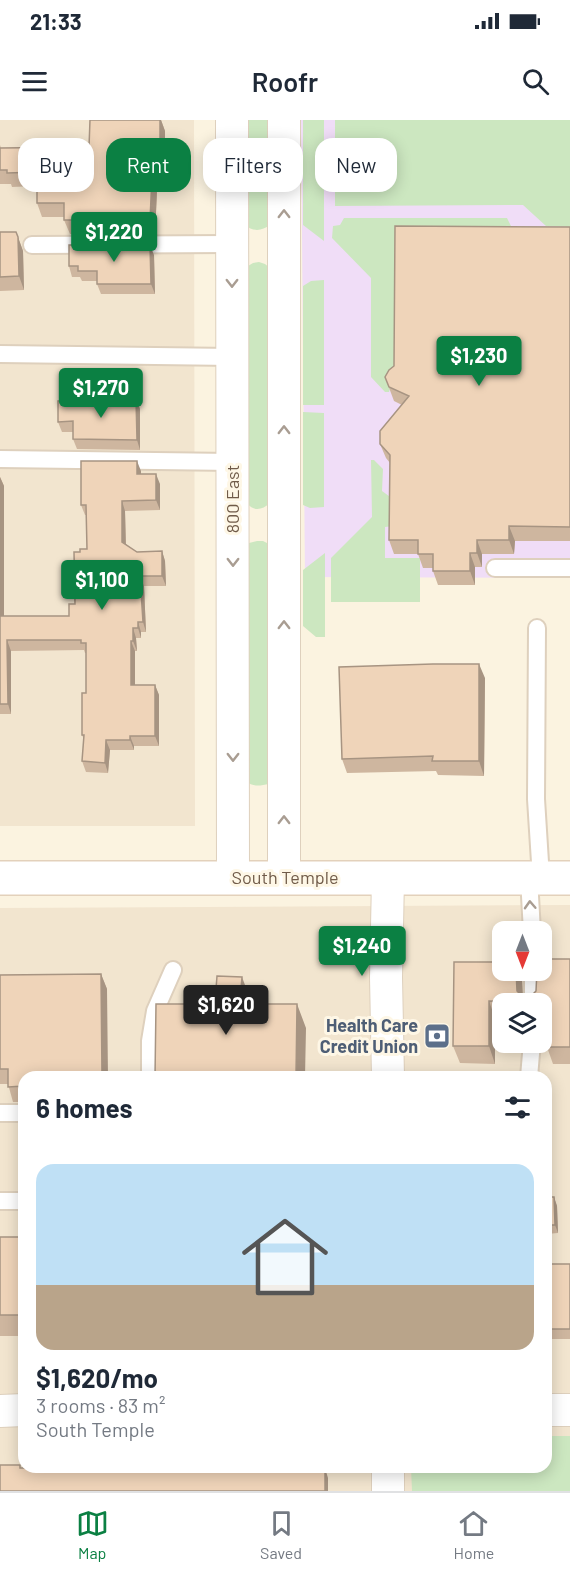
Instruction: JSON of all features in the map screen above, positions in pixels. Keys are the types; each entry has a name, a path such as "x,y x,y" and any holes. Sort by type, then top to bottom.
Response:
{"main road":[{"name":"South Temple","path":"0,878 547,879"}],"street":[{"name":"800 East","path":"232,120 233,878"},
{"path":"284,120 284,878"},
{"path":"232,244 284,246"},
{"path":"233,529 284,529"},
{"path":"388,878 386,977 388,1071"},
{"path":"0,1411 18,1410"},
{"path":"552,1410 570,1410"},
{"path":"388,1473 388,1491"}],"lane":[{"path":"32,245 232,244"},
{"path":"0,354 232,357"},
{"path":"0,459 232,462"},
{"path":"495,568 570,568"},
{"path":"535,921 547,879 536,799 537,628"},
{"path":"150,1071 150,1041 155,1011 173,970"},
{"path":"530,1071 531,1053"},
{"path":"0,1113 18,1113"},
{"path":"0,1201 18,1201"}],"shaded area":[{"path":"0,120 194,120 195,826 0,826"},
{"path":"301,120 570,120 570,578 305,577 303,138 301,138"},
{"path":"570,905 570,1491 0,1491 0,908"}],"green space":[{"path":"243,120 272,120 272,138 243,138"},
{"path":"303,120 324,120 324,138 315,138 315,192 324,192 324,241 303,225"},
{"path":"335,120 570,120 570,227 546,226 523,205 335,206 335,192 397,192 397,138 335,138"},
{"path":"244,192 271,192 270,225 264,229 254,230 245,225"},
{"path":"344,218 507,218 515,234 399,380 391,385 389,392 385,392 371,377 371,278 332,238 333,226 340,225"},
{"path":"259,262 270,268 270,503 258,509 252,508 247,503 248,266"},
{"path":"324,280 324,405 303,405 303,286 311,281"},
{"path":"303,412 324,413 324,507 310,508 303,505"},
{"path":"371,460 383,469 382,491 393,499 393,526 385,527 385,558 420,558 420,602 331,602 331,558 372,517"},
{"path":"257,541 269,544 269,784 259,786 245,781 245,548 249,543"},
{"path":"325,553 325,637 316,637 303,626 303,570"},
{"path":"552,1436 570,1436 570,1491 412,1491 411,1473 552,1473"}],"building":[{"path":"90,120 160,120 160,138 106,138 106,192 151,192 150,220 64,220 64,203 37,203 37,192 94,192 94,138 89,138"},
{"path":"0,148 18,148 18,173 7,173 7,170 0,170"},
{"path":"395,226 570,227 570,527 509,526 509,540 477,540 477,553 470,553 470,571 433,571 433,554 418,554 418,540 389,540 390,455 380,444 380,431 409,396 389,387 385,377 394,366"},
{"path":"0,232 16,232 19,276 0,277"},
{"path":"69,245 150,245 151,284 97,284 97,271 78,271 78,266 69,266"},
{"path":"136,399 137,440 73,439 73,421 58,422 58,401"},
{"path":"81,461 137,461 137,474 156,474 156,500 122,501 122,542 137,552 162,551 162,576 140,576 143,622 138,622 138,628 133,628 133,641 131,641 131,685 155,685 155,736 130,736 130,740 106,740 105,763 82,761 84,735 82,735 82,693 86,693 86,643 81,643 81,640 7,640 8,704 0,704 0,616 69,616 69,604 75,604 74,552 87,549 86,505 81,505"},
{"path":"479,664 479,761 432,761 433,756 342,759 339,667"},
{"path":"552,959 570,959 570,1047 552,1047 552,993 534,993 536,981 552,981"},
{"path":"454,962 492,962 492,981 517,981 519,993 492,993 492,1001 489,1001 489,1046 453,1046"},
{"path":"101,974 102,1071 18,1071 18,1086 8,1087 8,1069 0,1069 0,975"},
{"path":"217,976 242,977 241,989 254,989 254,1004 297,1004 296,1071 155,1071 156,1004 203,1004 203,989 216,989"},
{"path":"552,1197 554,1197 555,1225 552,1225"},
{"path":"0,1237 18,1237 18,1315 0,1315"},
{"path":"552,1264 570,1264 570,1329 552,1329"},
{"path":"0,1465 18,1465 18,1473 325,1473 325,1491 0,1491"}],"place":[{"name":"Health Care Credit Union","path":"437,1036"}]}
